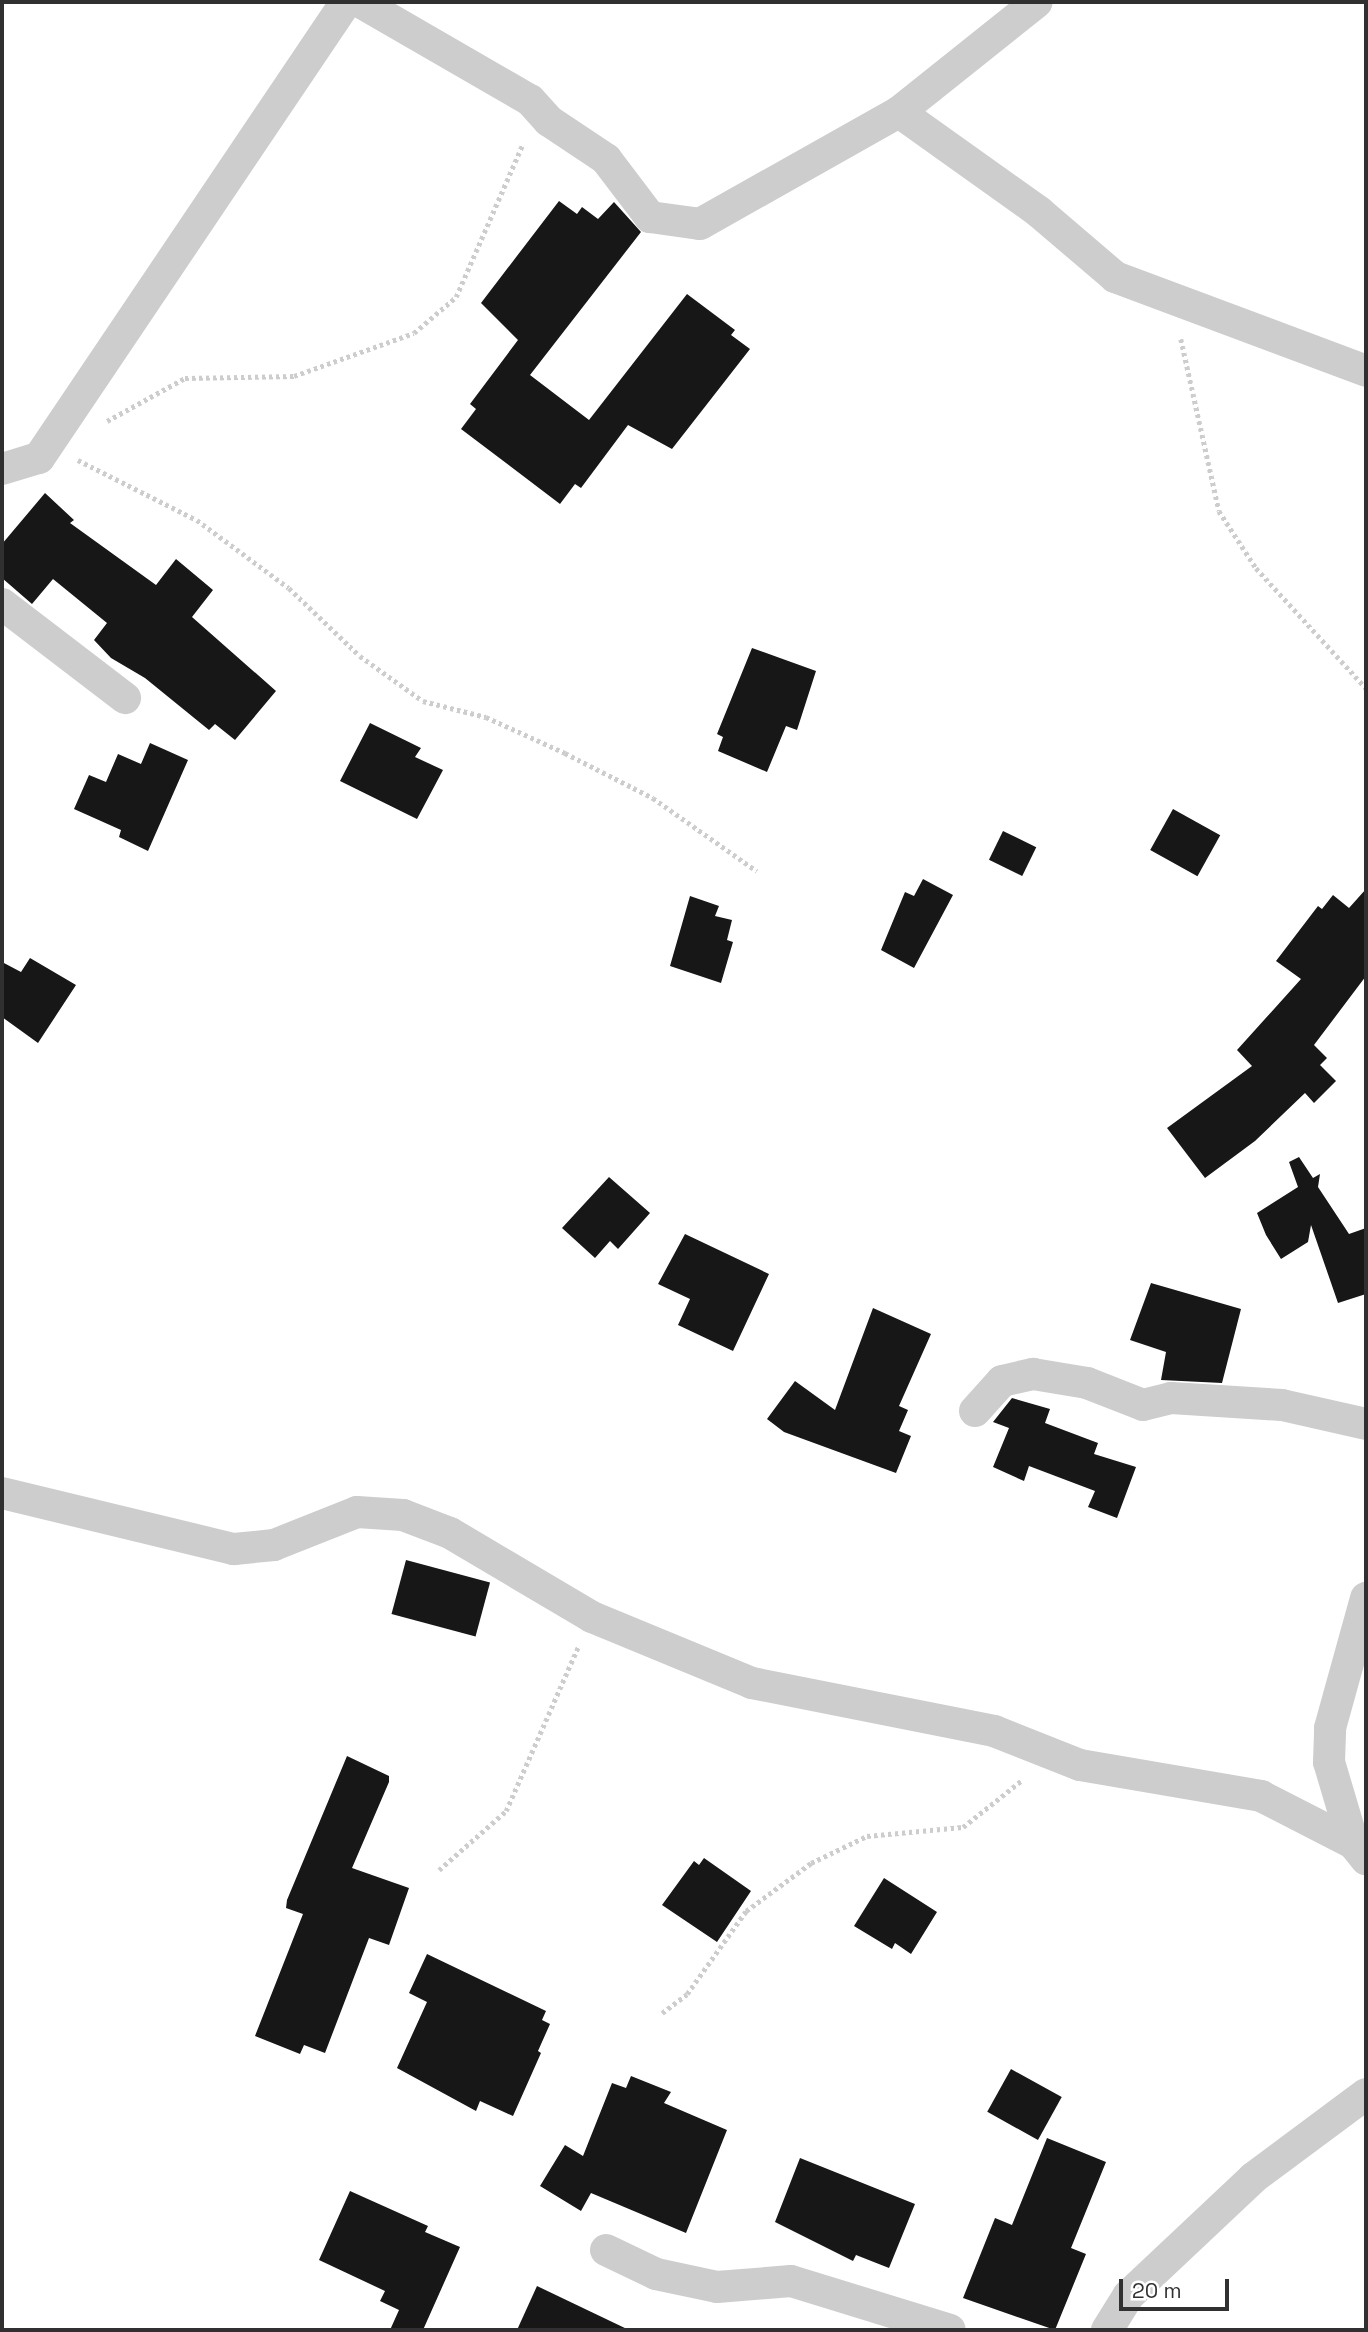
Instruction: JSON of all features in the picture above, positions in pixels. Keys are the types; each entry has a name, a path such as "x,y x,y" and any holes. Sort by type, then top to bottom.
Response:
{"street":[{"path":"2,469 39,458 346,2"},
{"path":"360,2 400,11 499,78 606,159 650,217 700,223 900,112 1037,2"},
{"path":"900,112 1039,212 1115,277 1366,371"},
{"path":"2,604 125,698"},
{"path":"975,1411 1002,1381 1033,1374 1087,1383 1143,1405 1171,1398 1282,1405 1366,1424"},
{"path":"2,1493 234,1549 274,1545 358,1512 403,1515 450,1533 592,1616 752,1683 994,1731 1068,1760 1170,1783 1261,1796 1360,1851"},
{"path":"1360,1851 1329,1762 1330,1728 1366,1598"},
{"path":"1107,2330 1128,2296 1253,2178 1366,2094"},
{"path":"606,2250 656,2274 717,2287 790,2281 950,2330"}],"path":[{"path":"100,425 185,378 294,376 414,333 456,297 538,110"},
{"path":"1181,303 1178,331 1219,511 1255,568 1366,688"},
{"path":"39,458 79,460 197,520 289,588 360,656 423,701 486,717 587,764 653,798 757,871"},
{"path":"439,1870 506,1811 592,1616"},
{"path":"662,2013 687,1994 746,1911 811,1863 867,1836 963,1827 1000,1793 1068,1760"}],"building":[{"path":"559,201 577,214 582,207 598,219 614,202 641,232 530,375 589,420 687,294 735,330 731,335 750,349 672,449 628,425 581,488 575,484 560,504 461,429 476,409 470,404 518,340 481,303"},
{"path":"45,493 74,520 70,523 156,585 176,559 213,590 192,617 276,691 235,740 215,724 209,730 145,678 111,658 94,640 107,623 53,579 32,604 2,578 2,544"},
{"path":"752,648 816,671 797,730 786,726 767,772 718,751 723,737 717,734"},
{"path":"370,723 421,748 415,757 443,770 417,819 340,781"},
{"path":"150,743 188,760 148,851 119,837 121,830 74,809 89,775 106,782 118,754 141,764"},
{"path":"1173,809 1220,835 1197,876 1150,850"},
{"path":"1003,831 1036,847 1022,876 989,860"},
{"path":"923,879 953,895 914,968 881,950 905,892 914,896"},
{"path":"1366,889 1366,976 1314,1045 1327,1058 1320,1065 1336,1081 1314,1103 1305,1093 1255,1141 1205,1178 1167,1128 1252,1066 1237,1050 1301,979 1276,961 1318,906 1322,909 1333,895 1349,908"},
{"path":"690,896 719,906 715,916 732,920 727,940 733,942 721,983 670,966"},
{"path":"30,958 76,985 38,1043 2,1017 2,962 21,972"},
{"path":"1299,1157 1313,1178 1320,1174 1318,1187 1349,1234 1366,1228 1366,1294 1338,1303 1311,1225 1308,1242 1281,1259 1266,1235 1257,1213 1298,1187 1289,1162"},
{"path":"609,1177 650,1213 618,1249 610,1241 595,1258 562,1228"},
{"path":"685,1234 769,1274 733,1351 678,1325 690,1299 658,1284"},
{"path":"1151,1283 1241,1309 1222,1383 1161,1380 1166,1352 1130,1340"},
{"path":"873,1308 931,1334 899,1406 908,1410 899,1431 911,1436 896,1473 784,1432 767,1419 795,1381 835,1410"},
{"path":"1012,1398 1050,1409 1045,1423 1098,1443 1094,1454 1136,1467 1117,1518 1088,1507 1095,1491 1029,1466 1024,1481 993,1467 1009,1428 993,1422"},
{"path":"406,1560 490,1583 476,1637 392,1614"},
{"path":"347,1756 389,1776 389,1782 352,1868 409,1888 389,1945 369,1938 325,2053 304,2045 300,2054 255,2036 303,1914 286,1908 287,1900"},
{"path":"704,1858 751,1891 717,1942 662,1905 694,1861 699,1865"},
{"path":"884,1878 937,1912 911,1954 895,1943 892,1949 854,1926"},
{"path":"427,1954 546,2011 542,2020 550,2024 538,2051 541,2053 513,2116 480,2101 476,2111 397,2068 427,2002 409,1993"},
{"path":"1011,2069 1062,2097 1038,2140 987,2112"},
{"path":"631,2076 671,2092 664,2103 727,2130 686,2233 591,2193 581,2211 540,2186 565,2145 583,2156 612,2083 626,2088"},
{"path":"1047,2138 1106,2162 1071,2248 1086,2254 1055,2330 963,2298 995,2218 1012,2225"},
{"path":"800,2158 915,2204 889,2268 856,2255 853,2261 775,2222"},
{"path":"350,2191 428,2226 425,2232 460,2247 423,2330 390,2330 399,2310 380,2301 385,2291 319,2260"},
{"path":"537,2286 629,2330 517,2330"}]}
